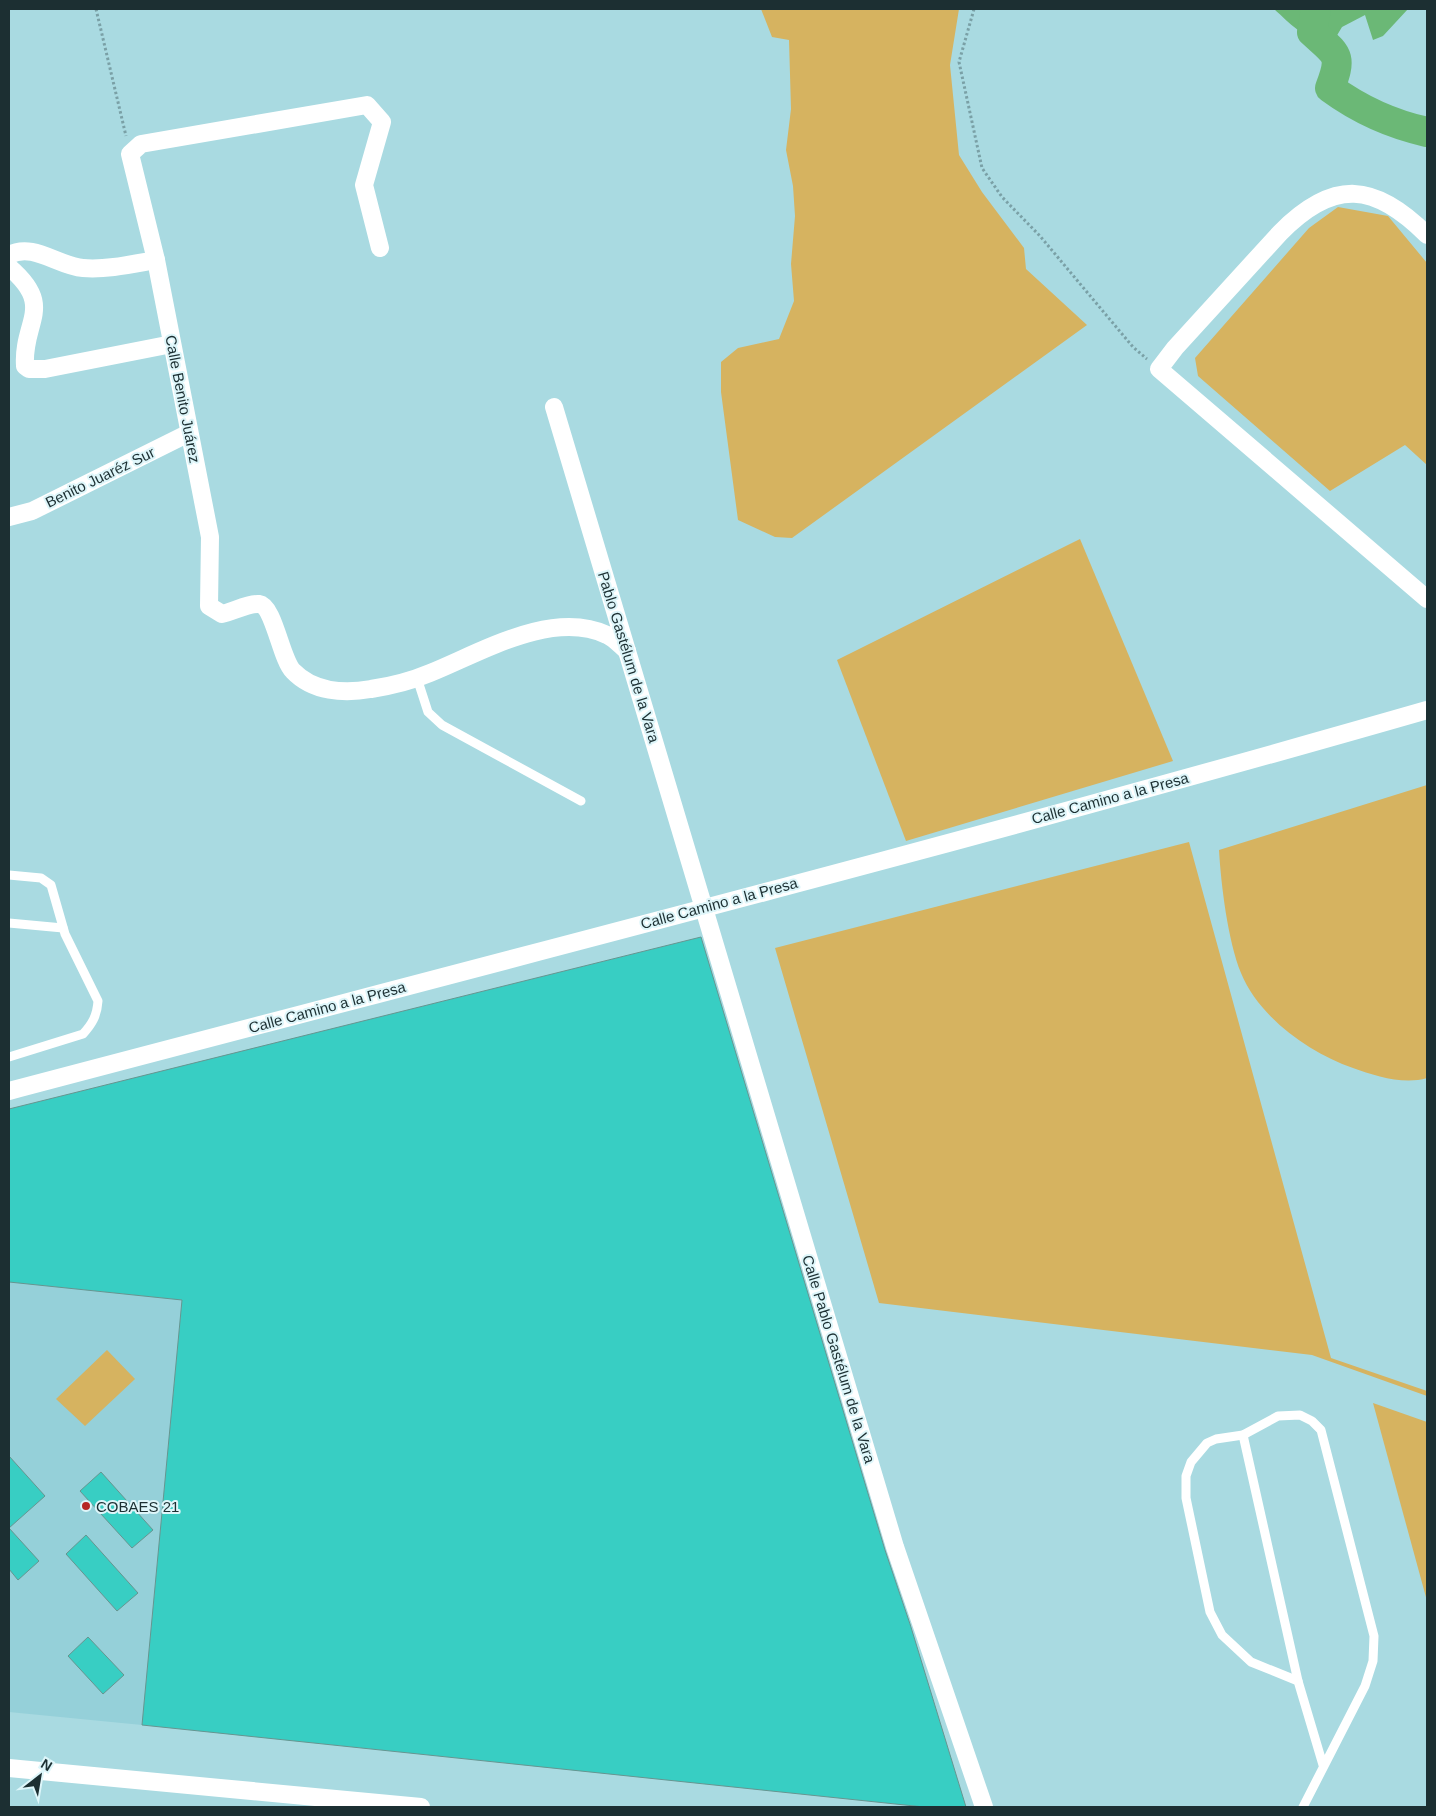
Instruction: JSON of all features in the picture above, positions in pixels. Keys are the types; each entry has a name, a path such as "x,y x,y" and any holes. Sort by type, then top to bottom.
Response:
{"street":[{"path":"130,154 141,144 366,105 382,122 364,185 380,248"},
{"name":"Calle Benito Juárez","path":"130,154 156,260 210,537 209,606 222,614 257,604 263,606 271,617 292,670 320,687 340,692 370,689 417,678"},
{"path":"1427,235 1406,214 1378,198 1338,194 1315,205 1295,217 1159,368 1427,599"},
{"path":"9,255 21,251 32,252 83,268 156,260"},
{"path":"9,267 33,296 33,322 25,357 25,366 30,369 45,369 172,344"},
{"name":"Pablo Gastélum de la Vara","path":"554,407 705,907"},
{"name":"Benito Juaréz Sur","path":"9,517 32,511 189,433"},
{"path":"417,678 495,645 561,627 586,628 608,635 628,652"},
{"name":"Calle Camino a la Presa","path":"9,1091 705,907 1285,751 1427,710"},
{"name":"Calle Pablo Gastélum de la Vara","path":"705,907 895,1547 984,1807"},
{"path":"9,1768 420,1807"}],"lane":[{"path":"417,678 428,712 442,725 582,801"},
{"path":"9,875 34,876 47,881 51,885 63,928 98,1001 97,1013 92,1025 83,1034 9,1057"},
{"path":"9,923 63,928"},
{"path":"1298,1681 1251,1662 1222,1635 1210,1612 1186,1498 1186,1476 1191,1462 1208,1443 1243,1435 1266,1421 1290,1414 1300,1415 1312,1421 1321,1430 1374,1636 1375,1649 1370,1675 1302,1807"},
{"path":"1243,1435 1298,1681 1323,1765"}],"path":[{"path":"96,9 130,154"},
{"path":"974,9 959,62 982,168 1002,198 1040,236 1132,347 1159,368"}],"shaded area":[{"path":"761,9 959,9 950,65 959,155 982,192 1024,248 1026,269 1087,325 792,538 775,537 738,520 721,392 721,362 738,348 779,339 794,301 791,264 795,216 793,186 786,150 791,109 789,40 772,37"},
{"path":"1274,9 1408,9 1383,36 1373,40 1365,15 1342,27 1336,37 1326,39 1309,36 1302,32"},
{"path":"1338,207 1388,216 1427,263 1427,465 1405,445 1330,491 1198,376 1195,358 1309,228"},
{"path":"1080,539 1173,761 906,841 837,660"},
{"path":"1427,785 1427,1078 1409,1081 1380,1077 1319,1053 1287,1031 1260,1004 1249,989 1241,973 1232,945 1223,896 1219,850"},
{"path":"1189,842 1331,1358 1427,1391 1427,1396 1312,1355 879,1303 775,948"},
{"name":"COBAES 21","path":"9,1282 182,1300 142,1725 9,1712"},
{"path":"107,1350 135,1379 85,1426 56,1399"},
{"path":"1373,1403 1427,1422 1427,1601"}],"building":[{"path":"701,937 885,1550 910,1624 966,1807 924,1807 142,1725 182,1300 9,1282 9,1109"},
{"path":"9,1456 45,1496 9,1528"},
{"path":"101,1472 153,1530 132,1548 80,1491"},
{"path":"9,1528 39,1561 18,1580 9,1569"},
{"path":"86,1535 138,1593 117,1611 66,1554"},
{"path":"88,1637 124,1675 103,1694 68,1656"}],"waterway":[{"path":"1316,9 1312,32 1332,51 1337,61 1330,88 1376,115 1401,125 1427,132"}],"place":[{"name":"COBAES 21","path":"86,1506"}]}
